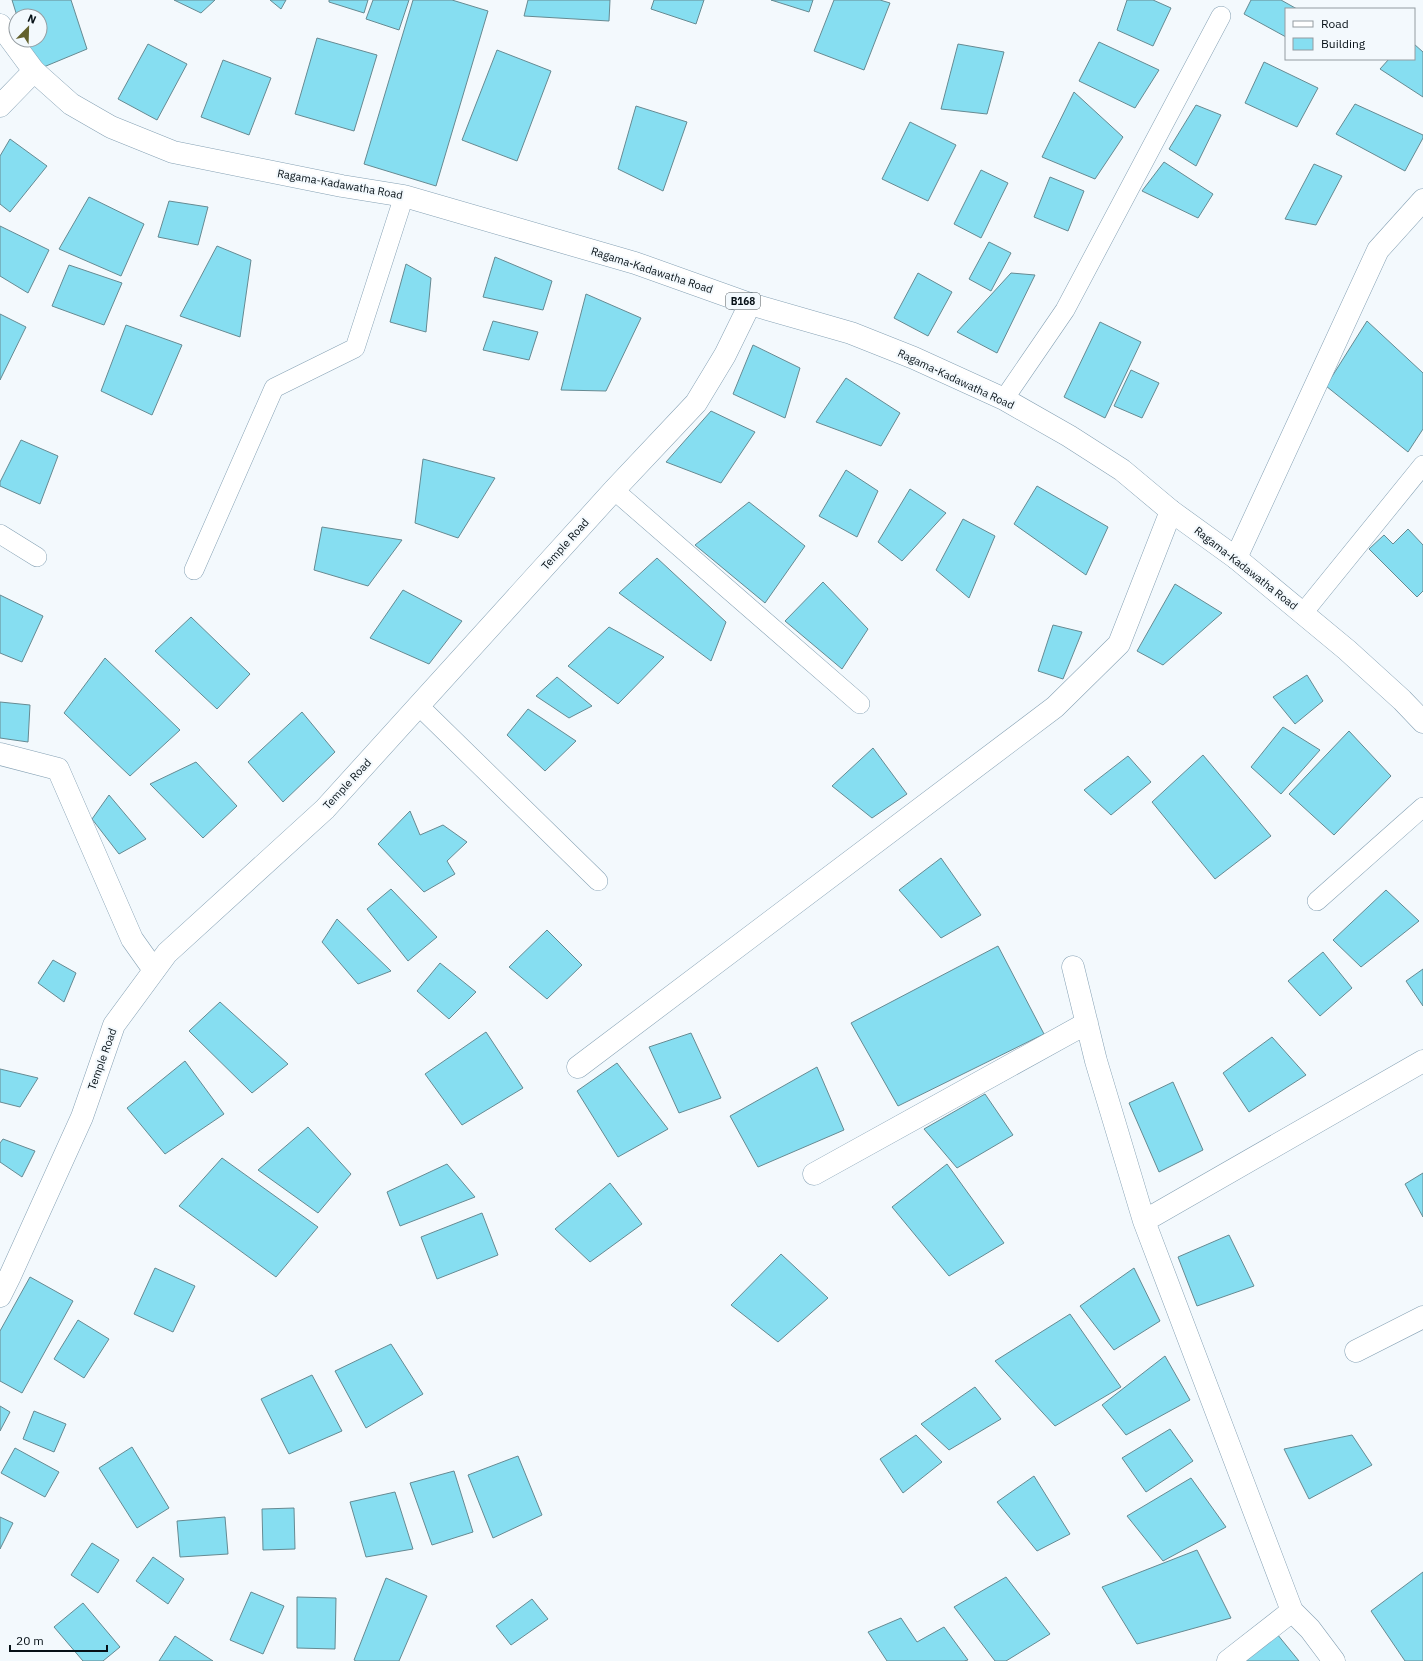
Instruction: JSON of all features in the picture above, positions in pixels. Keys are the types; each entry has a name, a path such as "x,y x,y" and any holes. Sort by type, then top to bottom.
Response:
{"street":[{"name":"Ragama-Kadawatha Road","path":"0,25 34,71 71,104 111,127 172,152 342,186 404,196 635,262 750,304 851,333 914,358 1004,399 1069,436 1122,470 1171,511 1236,558 1303,613 1347,650 1402,700 1423,722"},
{"path":"0,106 34,71"},
{"path":"1236,558 1378,250 1423,200"},
{"name":"Temple Road","path":"0,1296 82,1117 114,1025 154,970 167,953 325,809 614,490 696,403 725,355 750,304"},
{"path":"578,1067 1055,707 1119,644 1171,511"},
{"path":"0,754 58,768 132,939 154,970"},
{"path":"1073,967 1096,1061 1144,1221 1292,1611 1310,1629 1334,1661"},
{"path":"814,1174 1087,1023"},
{"path":"1144,1221 1423,1061"},
{"path":"1356,1351 1423,1317"},
{"path":"1228,1661 1292,1611"}],"lane":[{"path":"1004,399 1066,310 1221,16"},
{"path":"194,570 274,388 355,348 404,196"},
{"path":"1303,613 1423,464"},
{"path":"614,490 860,704"},
{"path":"0,534 36,557"},
{"path":"419,706 598,881"},
{"path":"1317,901 1423,808"}],"building":[{"path":"12,0 71,0 87,49 34,71 27,48 48,48 48,8 14,8"},
{"path":"174,0 215,0 201,13"},
{"path":"270,0 286,0 281,9"},
{"path":"329,0 368,0 364,13 329,2"},
{"path":"373,0 409,0 399,30 366,19"},
{"path":"413,0 452,0 488,11 436,186 364,164"},
{"path":"528,0 610,0 609,21 524,16"},
{"path":"654,0 704,0 696,24 651,9"},
{"path":"771,0 813,0 809,12"},
{"path":"834,0 880,0 890,3 864,70 814,51"},
{"path":"1127,0 1153,0 1171,8 1153,46 1117,30"},
{"path":"1251,0 1281,0 1295,8 1285,8 1285,36 1244,14"},
{"path":"317,38 377,55 354,131 295,114"},
{"path":"1099,42 1159,70 1135,108 1079,81"},
{"path":"148,44 187,64 157,120 118,99"},
{"path":"958,44 1004,52 987,114 941,109"},
{"path":"1415,45 1423,52 1423,97 1380,69 1388,60 1415,60"},
{"path":"497,50 551,71 517,161 462,140"},
{"path":"223,60 271,78 249,135 201,117"},
{"path":"1264,62 1318,88 1297,127 1245,103"},
{"path":"1074,92 1123,137 1095,179 1042,157"},
{"path":"1355,104 1423,135 1423,138 1405,171 1336,134"},
{"path":"1196,105 1221,115 1196,166 1169,149"},
{"path":"636,106 687,122 663,191 618,169"},
{"path":"910,122 956,145 928,201 882,179"},
{"path":"10,139 47,166 10,212 0,204 0,156"},
{"path":"1164,162 1213,194 1198,218 1142,191"},
{"path":"1314,164 1342,176 1316,225 1285,219"},
{"path":"981,170 1008,183 981,238 954,224"},
{"path":"1050,177 1084,191 1068,231 1034,217"},
{"path":"89,197 144,224 121,276 59,249"},
{"path":"169,201 208,207 198,245 158,237"},
{"path":"0,226 49,250 28,293 0,276"},
{"path":"989,242 1011,253 991,291 969,279"},
{"path":"217,246 251,260 240,337 180,316"},
{"path":"495,257 552,281 543,310 483,297"},
{"path":"406,264 431,278 426,332 390,322"},
{"path":"69,265 122,283 104,325 52,306"},
{"path":"918,273 952,292 928,336 894,318"},
{"path":"1011,273 1035,275 997,353 957,332"},
{"path":"586,294 641,318 606,391 561,390"},
{"path":"0,314 26,327 0,380"},
{"path":"493,321 538,332 529,360 483,350"},
{"path":"1367,321 1423,373 1423,429 1408,452 1326,386"},
{"path":"1100,322 1141,342 1105,418 1064,397"},
{"path":"126,325 182,345 152,415 101,391"},
{"path":"753,345 800,368 785,418 733,394"},
{"path":"1131,370 1159,383 1142,418 1114,406"},
{"path":"846,378 900,413 881,446 816,422"},
{"path":"711,411 755,432 721,483 666,462"},
{"path":"21,440 58,456 40,504 0,486 0,482"},
{"path":"423,459 495,478 458,538 415,523"},
{"path":"846,470 878,491 857,537 819,516"},
{"path":"1037,486 1108,527 1086,575 1014,524"},
{"path":"910,489 946,513 902,561 878,542"},
{"path":"749,502 805,546 765,603 695,545"},
{"path":"963,519 995,536 969,598 936,570"},
{"path":"322,527 402,540 368,586 314,570"},
{"path":"1408,529 1423,545 1423,591 1417,597 1369,549 1384,535 1393,544"},
{"path":"657,558 726,622 711,661 619,593"},
{"path":"823,582 868,629 842,669 785,621"},
{"path":"1175,584 1222,613 1163,665 1137,651"},
{"path":"403,590 462,621 429,664 370,638"},
{"path":"0,595 43,616 22,662 0,653"},
{"path":"191,617 250,674 217,709 155,651"},
{"path":"1053,625 1082,632 1063,679 1038,671"},
{"path":"609,627 664,657 618,704 568,666"},
{"path":"105,658 180,730 130,776 64,713"},
{"path":"1307,675 1323,701 1295,724 1273,697"},
{"path":"557,677 592,706 569,718 536,696"},
{"path":"0,702 30,705 28,742 0,738"},
{"path":"528,709 576,741 545,771 507,735"},
{"path":"302,712 335,752 283,802 248,762"},
{"path":"1283,727 1320,750 1281,794 1251,767"},
{"path":"1349,731 1391,776 1334,835 1289,794"},
{"path":"873,748 907,794 872,818 832,786"},
{"path":"1203,755 1271,836 1215,879 1152,802"},
{"path":"1128,756 1151,782 1111,815 1084,790"},
{"path":"196,762 237,806 203,838 150,784"},
{"path":"109,795 146,839 119,854 92,819"},
{"path":"410,811 420,835 443,825 467,842 447,861 455,874 424,892 378,844"},
{"path":"941,858 981,915 941,938 899,890"},
{"path":"391,889 437,937 408,961 367,909"},
{"path":"1386,890 1419,921 1361,967 1333,940"},
{"path":"337,919 391,971 358,984 322,942"},
{"path":"547,930 582,965 547,999 509,967"},
{"path":"998,946 1044,1034 898,1106 851,1023"},
{"path":"1323,952 1352,988 1320,1016 1288,981"},
{"path":"53,960 76,973 64,1002 38,983"},
{"path":"440,963 476,992 449,1019 417,991"},
{"path":"1423,969 1423,1006 1406,981"},
{"path":"220,1002 288,1064 252,1093 189,1031"},
{"path":"486,1032 523,1088 462,1125 425,1074"},
{"path":"691,1033 721,1098 679,1113 649,1047"},
{"path":"1272,1037 1306,1075 1249,1112 1223,1073"},
{"path":"185,1061 224,1114 165,1154 127,1108"},
{"path":"617,1063 668,1129 618,1157 577,1091"},
{"path":"817,1067 844,1130 758,1167 730,1116"},
{"path":"0,1069 38,1078 20,1107 0,1102"},
{"path":"1173,1082 1203,1150 1159,1172 1129,1103"},
{"path":"985,1094 1013,1135 957,1168 924,1129"},
{"path":"308,1127 351,1174 318,1213 258,1170"},
{"path":"3,1139 35,1151 22,1177 0,1162 0,1143"},
{"path":"222,1158 318,1227 276,1277 179,1206"},
{"path":"447,1164 475,1197 400,1226 387,1192"},
{"path":"947,1164 1004,1243 949,1276 892,1207"},
{"path":"1423,1173 1423,1217 1405,1184"},
{"path":"610,1183 642,1224 590,1262 555,1229"},
{"path":"482,1213 498,1255 437,1279 421,1237"},
{"path":"1229,1235 1254,1286 1197,1306 1178,1257"},
{"path":"781,1254 828,1298 778,1342 731,1305"},
{"path":"155,1268 195,1286 173,1332 134,1314"},
{"path":"1134,1268 1160,1321 1114,1350 1080,1306"},
{"path":"30,1277 73,1301 22,1393 0,1381 0,1331"},
{"path":"1070,1314 1121,1387 1055,1426 995,1361"},
{"path":"78,1320 109,1339 84,1378 54,1359"},
{"path":"391,1344 423,1394 366,1428 335,1371"},
{"path":"1165,1356 1190,1400 1126,1435 1102,1405"},
{"path":"312,1375 342,1431 289,1454 261,1399"},
{"path":"975,1387 1001,1419 949,1450 921,1424"},
{"path":"0,1406 10,1412 0,1431"},
{"path":"34,1411 66,1424 54,1452 23,1439"},
{"path":"1170,1429 1193,1461 1146,1492 1122,1458"},
{"path":"916,1435 942,1462 903,1493 880,1459"},
{"path":"1352,1435 1372,1465 1309,1499 1284,1449"},
{"path":"132,1447 169,1508 137,1528 99,1468"},
{"path":"15,1448 59,1472 45,1497 1,1473"},
{"path":"518,1456 542,1515 493,1538 468,1475"},
{"path":"454,1471 473,1532 432,1545 410,1483"},
{"path":"1034,1476 1070,1534 1037,1551 997,1502"},
{"path":"1191,1478 1226,1527 1163,1561 1127,1516"},
{"path":"395,1492 413,1549 366,1557 350,1502"},
{"path":"294,1508 295,1549 263,1550 262,1509"},
{"path":"0,1517 13,1523 0,1549"},
{"path":"225,1517 228,1554 180,1557 177,1521"},
{"path":"92,1543 119,1560 98,1593 71,1575"},
{"path":"1197,1550 1231,1618 1137,1644 1102,1587"},
{"path":"153,1557 184,1579 168,1604 136,1581"},
{"path":"1423,1572 1423,1661 1405,1661 1371,1611"},
{"path":"1006,1577 1050,1634 1006,1661 995,1661 954,1607"},
{"path":"386,1578 427,1596 399,1661 356,1661 354,1660"},
{"path":"251,1592 284,1606 263,1654 230,1640"},
{"path":"297,1597 336,1598 335,1649 297,1648"},
{"path":"532,1599 548,1619 511,1645 496,1626"},
{"path":"83,1603 120,1647 103,1661 83,1661 54,1627"},
{"path":"901,1618 917,1642 944,1627 968,1660 887,1661 868,1632"},
{"path":"1277,1634 1299,1661 1242,1661"},
{"path":"175,1636 213,1661 159,1661"}]}
